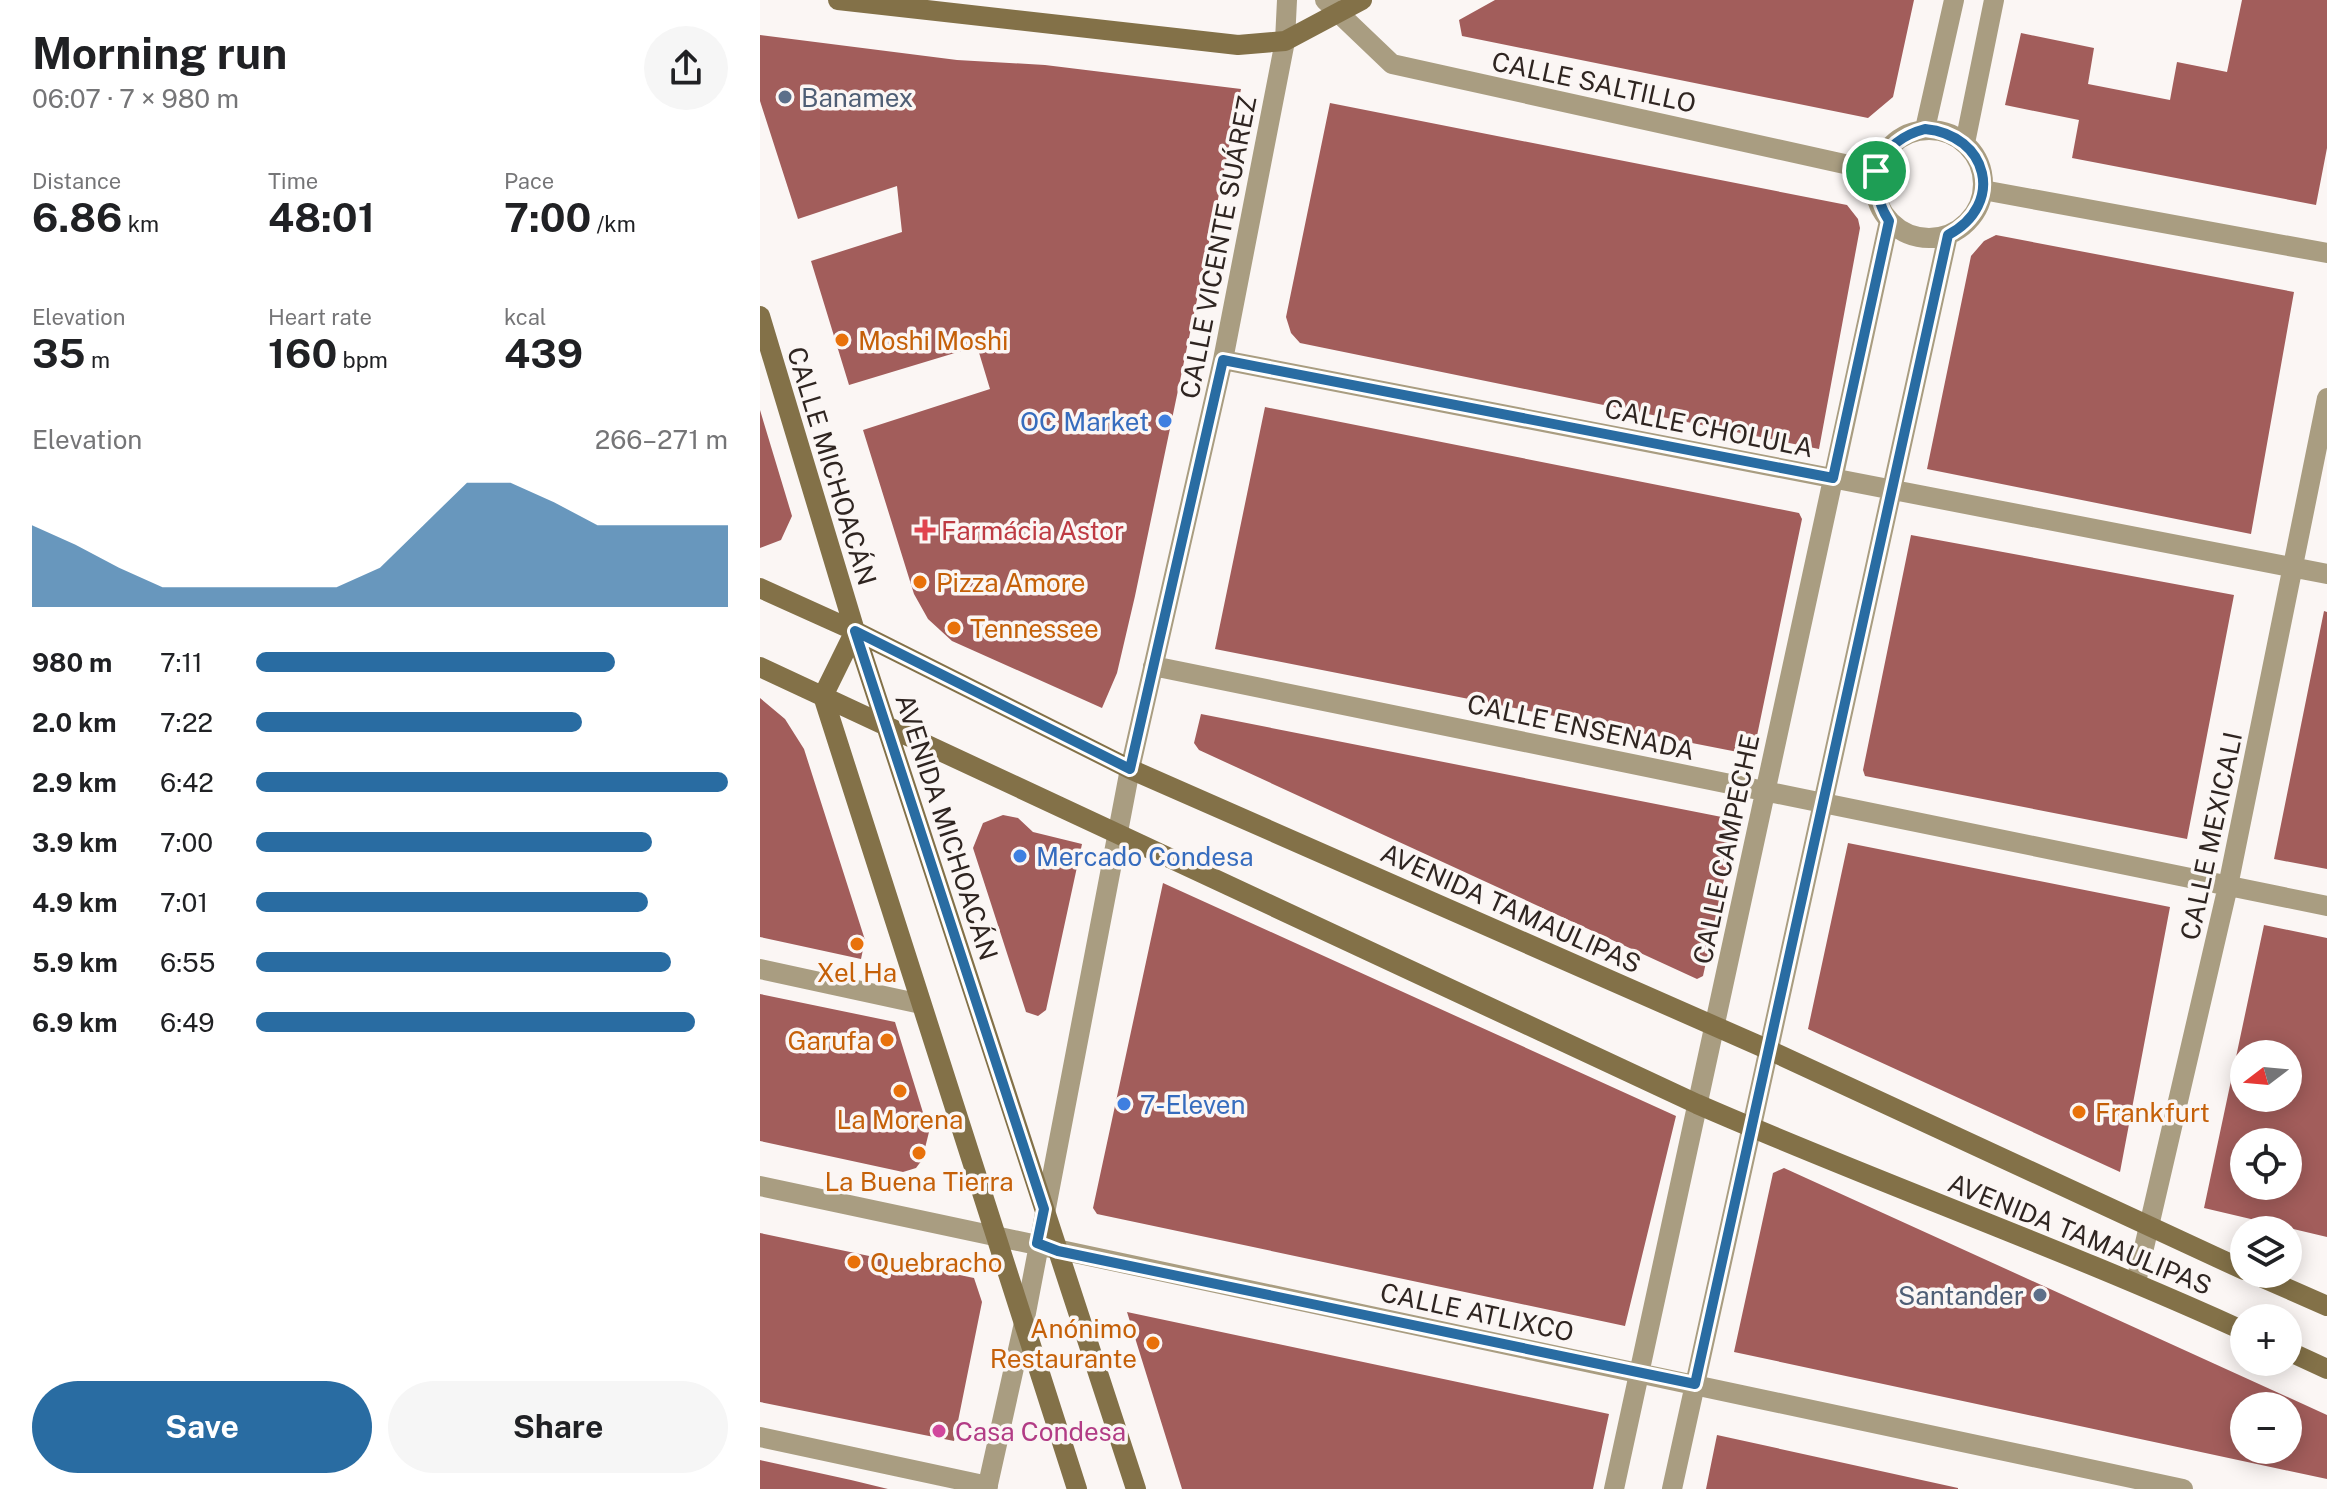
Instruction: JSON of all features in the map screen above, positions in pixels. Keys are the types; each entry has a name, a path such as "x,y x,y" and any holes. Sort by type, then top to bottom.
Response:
{"street":[{"path":"838,0 1238,45 1285,41 1332,6 1362,0"},
{"name":"CALLE VICENTE SUÁREZ","path":"988,1488 1024,1323 1117,831 1223,360 1285,41 1287,0"},
{"path":"1925,129 1954,0"},
{"path":"1965,143 1994,0"},
{"name":"CALLE SALTILLO","path":"1332,6 1392,64 1876,171"},
{"path":"1925,129 1953,135 1965,143 1976,156 1983,190 1972,217 1948,235 1916,237 1889,221 1880,206 1876,171 1894,143 1925,129"},
{"path":"1983,190 2327,253"},
{"name":"CALLE CAMPECHE","path":"1614,1489 1889,221"},
{"path":"1672,1489 1948,235"},
{"name":"CALLE MICHOACÁN","path":"760,316 855,631"},
{"name":"CALLE CHOLULA","path":"1223,360 2327,574"},
{"name":"CALLE MEXICALI","path":"2136,1282 2228,886 2327,398"},
{"name":"AVENIDA TAMAULIPAS","path":"760,588 855,631 1130,769 1769,1050 2230,1264"},
{"path":"855,631 823,696 1077,1489"},
{"name":"AVENIDA MICHOACÁN","path":"855,631 1136,1489"},
{"name":"CALLE ENSENADA","path":"1153,666 2327,906"},
{"name":"AVENIDA TAMAULIPAS","path":"760,667 1697,1104 2136,1282 2230,1325"},
{"path":"760,969 921,1004"},
{"name":"CALLE ATLIXCO","path":"760,1186 2183,1489"},
{"name":"AVENIDA TAMAULIPAS","path":"2286,1288 2327,1306"},
{"path":"2302,1357 2327,1369"},
{"path":"760,1437 988,1488"}],"building":[{"path":"1495,0 1914,0 1893,97 1868,118 1462,36 1459,20"},
{"path":"2242,0 2327,0 2327,148 2316,205 2072,158 2079,120 2005,105 2021,33 2094,48 2088,84 2170,100 2177,62 2227,72"},
{"path":"760,35 957,60 1045,65 1241,89 1135,596 1117,673 1102,708 952,641 928,619 914,594 863,430 990,389 977,346 968,344 968,349 849,385 811,261 902,232 897,186 798,219 760,101"},
{"path":"1330,103 1847,205 1858,219 1860,228 1819,449 1300,343 1291,333 1286,317"},
{"path":"1996,235 2294,292 2251,534 1927,469 1971,256 1984,241"},
{"path":"1265,407 1799,513 1802,519 1753,755 1215,649"},
{"path":"760,410 792,516 781,540 760,548"},
{"path":"1911,535 2234,595 2187,839 1865,776 1863,770"},
{"path":"2324,611 2327,612 2327,869 2274,859"},
{"path":"760,698 785,719 804,749 865,940 861,959 760,937"},
{"path":"1201,714 1737,820 1703,976 1697,979 1199,750 1194,743"},
{"path":"1003,815 1018,818 1033,832 1082,844 1046,1010 1038,1016 1026,1012 973,848 983,823"},
{"path":"1848,843 2170,907 2120,1172 1808,1029"},
{"path":"1163,883 1676,1116 1625,1326 1097,1214 1093,1208"},
{"path":"2264,925 2327,938 2327,1237 2302,1231 2302,1216 2238,1216 2204,1208 2230,1085 2230,1112 2302,1112 2302,1040 2240,1040"},
{"path":"760,994 895,1022 929,1132 922,1160 916,1168 903,1172 760,1141"},
{"path":"1784,1168 2230,1371 2230,1376 2241,1376 2276,1392 2230,1392 2230,1458 1734,1352 1773,1173"},
{"path":"760,1233 974,1278 982,1302 954,1441 760,1402"},
{"path":"1127,1312 1609,1414 1593,1489 1182,1489"},
{"path":"2302,1404 2327,1415 2327,1479 2257,1464 2302,1464"},
{"path":"1717,1435 1958,1488 1958,1489 1706,1489"},
{"path":"760,1460 851,1480 888,1489 760,1489"}],"place":[{"name":"Banamex","path":"785,97"},
{"name":"Moshi Moshi","path":"842,340"},
{"name":"OC Market","path":"1165,421"},
{"name":"Farmácia Astor","path":"925,530"},
{"name":"Pizza Amore","path":"920,582"},
{"name":"Tennessee","path":"954,628"},
{"name":"Mercado Condesa","path":"1020,856"},
{"name":"Xel Ha","path":"857,944"},
{"name":"Garufa","path":"887,1040"},
{"name":"La Morena","path":"900,1091"},
{"name":"7-Eleven","path":"1124,1104"},
{"name":"Frankfurt","path":"2079,1112"},
{"name":"La Buena Tierra","path":"919,1153"},
{"name":"Quebracho","path":"854,1262"},
{"name":"Santander","path":"2040,1295"},
{"name":"Anónimo Restaurante","path":"1153,1343"},
{"name":"Casa Condesa","path":"939,1431"}],"route":[{"path":"1925,129 1939,131 1965,143 1976,156 1982,172 1983,190 1980,204 1972,217 1962,228 1948,235 1695,1384 1058,1251 1037,1243 1044,1209 855,631 1130,769 1223,360 1833,478 1889,221 1880,206 1875,188 1876,171 1883,155 1908,134 1925,129"}]}
